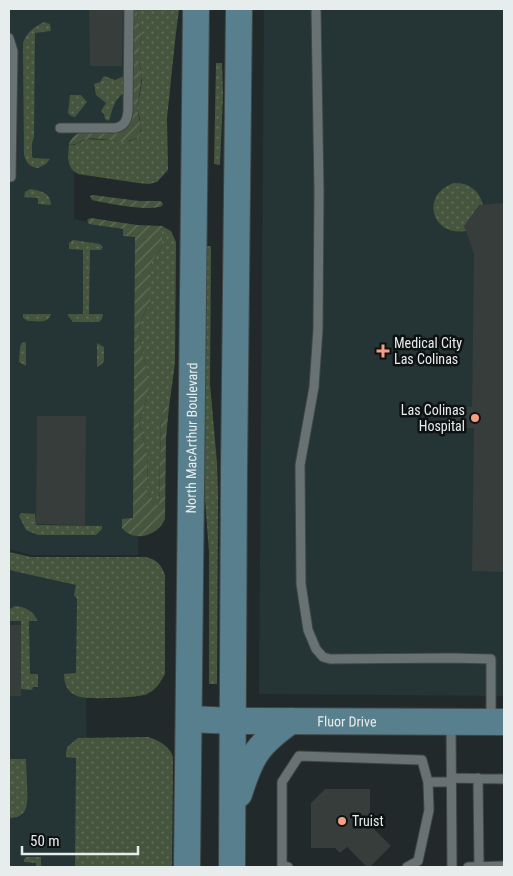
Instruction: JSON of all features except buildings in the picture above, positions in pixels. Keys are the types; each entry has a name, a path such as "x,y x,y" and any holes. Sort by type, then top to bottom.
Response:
{"main road":[{"name":"North MacArthur Boulevard","path":"187,867 196,9"},
{"path":"232,867 239,9"},
{"name":"Fluor Drive","path":"189,719 233,721 498,722"},
{"path":"232,816 247,767 256,751 266,740 291,721"}],"lane":[{"path":"60,128 115,128 121,127 126,122 128,111 129,9"},
{"path":"316,9 319,191 318,329 314,387 300,465 301,584 308,630 316,649 323,657 330,659 491,659 498,722"},
{"path":"9,38 13,51 11,177"},
{"path":"451,722 452,867"},
{"path":"288,867 282,865 282,782 299,756 422,760 428,782 429,810 418,861 407,867"},
{"path":"478,778 479,867"},
{"path":"428,782 478,778 504,779"},
{"path":"468,867 504,866"}],"shaded area":[{"path":"10,9 131,9 134,133 74,140 74,219 138,233 138,555 31,555 9,549"},
{"name":"Medical City Las Colinas","path":"264,9 504,9 504,696 259,694"},
{"path":"9,563 85,581 88,867 9,867"}],"green space":[{"path":"133,9 137,9 142,34 138,58 142,76 137,109 141,126 140,135 129,141 94,138 69,144 75,136 83,132 113,133 122,131 128,126 132,114"},
{"path":"137,9 179,9 167,118 168,170 157,182 149,184 78,174 71,168 68,157 69,144 74,145 86,139 130,141 137,138 141,131 137,109 142,81 138,58 142,34"},
{"path":"44,22 50,24 51,31 35,33 34,137 32,156 33,158 50,159 46,164 38,168 29,164 24,155 23,45 25,37 30,31"},
{"path":"216,63 222,63 223,95 220,165 214,164"},
{"path":"104,76 115,80 124,76 124,93 112,109 109,121 105,119 101,111 106,103 96,95 94,84 100,82"},
{"path":"70,95 81,95 87,102 75,117 68,113"},
{"path":"454,183 465,184 473,188 479,195 483,205 466,231 454,231 445,228 438,221 434,213 437,196 443,188"},
{"path":"30,189 47,195 51,205 38,204 38,198 24,197 25,192"},
{"path":"90,196 139,201 159,201 163,205 150,208 129,207 92,200"},
{"path":"91,218 137,225 162,226 162,246 150,265 150,302 140,322 139,333 149,376 149,389 139,423 148,456 148,493 159,507 161,417 164,407 169,407 166,438 165,519 157,530 145,536 127,533 122,528 122,519 133,518 135,237 123,236 123,229 89,224 87,220"},
{"path":"162,226 171,231 176,242 175,363 169,407 164,407 161,417 159,508 148,493 148,456 139,423 149,389 149,376 139,333 140,322 150,302 150,265 162,246"},
{"path":"73,240 100,244 103,247 101,250 90,250 89,314 103,314 99,322 73,322 68,316 68,314 83,314 83,250 69,249 69,243"},
{"path":"205,246 211,246 210,384 218,495 217,684 209,684 209,552 204,487"},
{"path":"23,314 51,314 45,321 28,321 23,318"},
{"path":"26,342 26,366 19,362 20,347 22,343"},
{"path":"97,343 104,347 104,361 97,367"},
{"path":"21,513 35,514 36,525 102,526 102,529 96,535 38,535 26,530 19,516"},
{"path":"9,552 31,557 146,557 158,563 165,575 165,674 155,688 147,694 134,697 112,698 82,697 68,690 64,674 76,673 77,599 74,595 76,585 9,570"},
{"path":"15,606 29,610 38,621 29,621 30,674 38,674 38,687 33,687 32,690 21,689 21,621 9,621 10,609"},
{"path":"148,737 163,744 173,757 172,867 75,867 76,758 66,757 68,746 78,738"},
{"path":"9,759 26,759 27,804 25,811 14,818 9,818"},
{"path":"26,857 41,857 41,867 36,867 36,863 24,862"}],"place":[{"name":"Medical City Las Colinas","path":"383,351"},
{"name":"Las Colinas Hospital","path":"475,418"},
{"name":"Truist","path":"342,821"}]}
